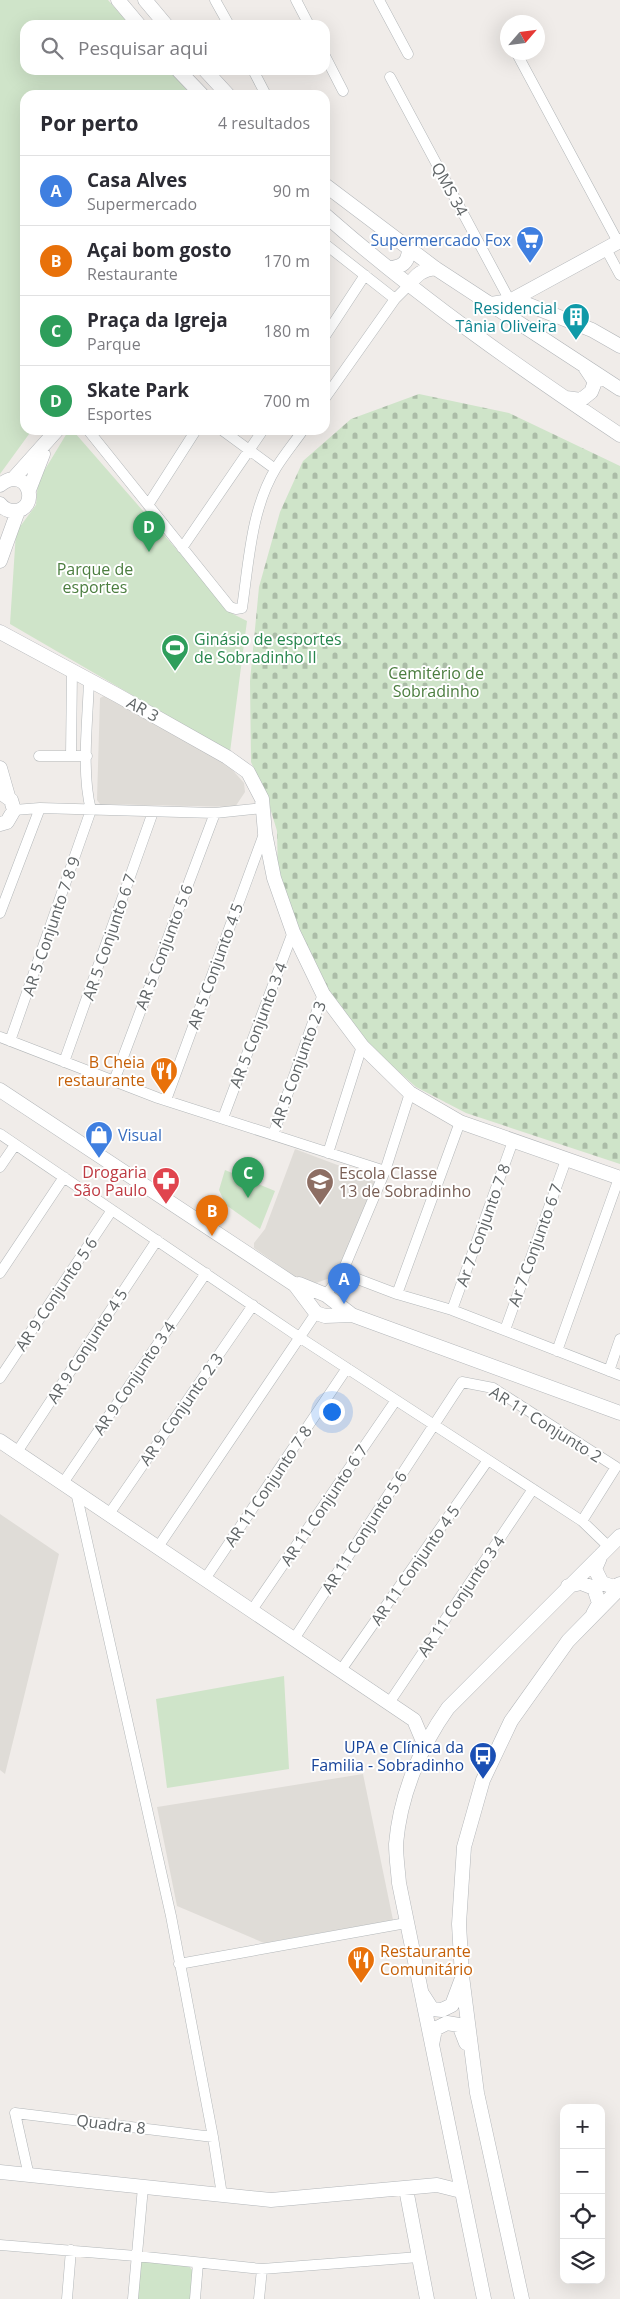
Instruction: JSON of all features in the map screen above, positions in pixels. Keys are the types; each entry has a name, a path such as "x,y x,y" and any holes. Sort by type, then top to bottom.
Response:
{"street":[{"path":"118,0 135,20"},
{"path":"145,0 162,20"},
{"path":"215,0 225,20"},
{"path":"296,0 306,20"},
{"path":"379,0 408,54"},
{"path":"491,304 512,300 619,242 520,60"},
{"path":"330,65 343,90"},
{"path":"183,75 197,90"},
{"path":"210,75 223,90"},
{"path":"256,75 263,90"},
{"name":"QMS 34","path":"390,77 512,300"},
{"path":"330,189 435,268 620,389"},
{"path":"330,219 409,285 493,350 620,436"},
{"path":"330,248 395,299"},
{"path":"606,249 620,275"},
{"path":"390,268 399,267 404,264 407,261 409,250"},
{"path":"330,391 395,299 417,274 424,270 435,268"},
{"path":"330,328 365,275"},
{"path":"512,300 516,320"},
{"path":"512,300 592,330 620,346"},
{"path":"563,397 581,400 591,392 595,382 584,365"},
{"path":"14,478 53,435"},
{"path":"0,561 18,511 25,506 29,499 29,490 37,465 54,435"},
{"path":"92,435 230,607 236,610 242,608 257,515 275,469 299,435"},
{"path":"148,505 193,435"},
{"path":"229,435 275,469"},
{"path":"182,548 260,435"},
{"path":"0,485 6,480 14,478 20,480 29,490"},
{"path":"0,504 9,511 18,511"},
{"name":"AR 3","path":"0,632 89,679 228,757 248,772 262,799 265,833 274,878 293,932 323,994 362,1046 410,1094 460,1122 620,1178"},
{"path":"71,756 72,670"},
{"path":"89,679 87,756 88,792 91,810"},
{"path":"39,756 87,756"},
{"path":"0,768 4,794 11,800 5,821"},
{"path":"5,821 40,808 215,813 264,808"},
{"path":"0,913 40,808"},
{"name":"AR 5 Conjunto 7 8 9","path":"5,1039 91,810"},
{"name":"AR 5 Conjunto 6 7","path":"64,1062 153,812"},
{"name":"AR 5 Conjunto 5 6","path":"114,1081 215,813"},
{"name":"AR 5 Conjunto 4 5","path":"166,1100 265,833"},
{"name":"AR 5 Conjunto 3 4","path":"223,1118 293,932"},
{"name":"AR 5 Conjunto 2 3","path":"273,1135 323,994"},
{"path":"5,1039 166,1100 385,1171"},
{"path":"328,1153 362,1046"},
{"path":"0,1090 295,1285 316,1312 352,1315"},
{"path":"316,1312 310,1299 325,1296 342,1273 385,1171 410,1094"},
{"path":"397,1294 460,1122"},
{"path":"0,1134 347,1368 582,1521 606,1550"},
{"name":"Ar 7 Conjunto 7 8","path":"452,1310 513,1141"},
{"path":"0,1167 15,1145"},
{"name":"Ar 7 Conjunto 6 7","path":"504,1330 566,1160"},
{"path":"0,1274 64,1177"},
{"path":"557,1351 620,1178"},
{"name":"AR 9 Conjunto 5 6","path":"0,1378 112,1210"},
{"name":"AR 9 Conjunto 4 5","path":"17,1452 157,1240"},
{"name":"AR 9 Conjunto 3 4","path":"63,1483 206,1273"},
{"path":"342,1273 397,1294 452,1310 620,1375"},
{"path":"295,1285 299,1284 325,1296 352,1315 620,1413"},
{"path":"158,1547 316,1312 330,1308 325,1296"},
{"name":"AR 9 Conjunto 2 3","path":"109,1514 253,1305"},
{"path":"608,1371 620,1339"},
{"name":"AR 11 Conjunto 7 8","path":"205,1579 347,1368"},
{"name":"AR 11 Conjunto 2","path":"434,1425 462,1382 493,1388 618,1464 582,1521"},
{"name":"AR 11 Conjunto 6 7","path":"252,1610 396,1400"},
{"name":"AR 11 Conjunto 5 6","path":"294,1639 434,1425"},
{"path":"0,1441 414,1720 426,1721 441,1717"},
{"name":"AR 11 Conjunto 4 5","path":"341,1670 488,1460"},
{"name":"AR 11 Conjunto 3 4","path":"389,1703 533,1489"},
{"path":"76,1492 171,1916 213,2137 222,2196"},
{"path":"484,2299 399,1883 396,1846 400,1817 413,1774 425,1746 441,1717 468,1686 620,1536"},
{"path":"606,1550 595,1569 602,1583 614,1587 620,1586"},
{"path":"568,1586 581,1583 594,1588 599,1603 592,1616"},
{"path":"477,2092 462,1976 459,1924 464,1847 483,1780 512,1721 568,1642 620,1586"},
{"path":"414,1720 425,1746"},
{"path":"179,1964 406,1923"},
{"path":"420,1990 432,2008 442,2010 452,2004 458,1994 462,1976"},
{"path":"432,2048 435,2029 447,2023 459,2025 465,2039 522,2299"},
{"name":"Quadra 8","path":"29,2176 15,2113 213,2137"},
{"path":"437,2185 448,2177 456,2162"},
{"path":"0,2172 271,2200 437,2185 461,2191"},
{"path":"133,2299 143,2188"},
{"path":"406,2189 427,2299"},
{"path":"0,2245 262,2269 419,2257"},
{"path":"67,2299 70,2250"},
{"path":"195,2299 198,2263"},
{"path":"259,2299 262,2269"}],"shaded area":[{"path":"106,695 229,766 244,783 245,792 235,807 100,804 97,800 100,698"},
{"name":"Escola Classe 13 de Sobradinho","path":"295,1149 372,1178 375,1183 344,1258 330,1278 316,1283 300,1280 254,1248 254,1243 265,1229"},
{"path":"0,1514 59,1554 5,1774 0,1770"},
{"path":"363,1774 393,1920 264,1943 177,1906 157,1807"}],"green space":[{"path":"0,0 108,0 126,20 20,20 20,75 173,75 187,90 20,90 20,435 28,435 0,474"},
{"name":"Cemitério de Sobradinho","path":"419,394 509,413 620,466 620,1164 466,1113 416,1087 369,1045 328,992 301,937 278,875 277,831 268,801 251,762 250,681 259,587 280,512 303,461 351,419"},
{"name":"Parque de esportes","path":"66,435 77,435 233,614 247,621 230,752 10,624 16,532 36,505 38,481"},
{"path":"225,1170 275,1191 260,1229 226,1205 219,1190"},
{"path":"284,1676 289,1769 167,1788 156,1699"},
{"path":"142,2261 188,2265 193,2271 192,2299 136,2299 139,2263"}],"place":[{"name":"Supermercado Fox","path":"530,264"},
{"name":"Residencial Tânia Oliveira","path":"576,341"},
{"name":"Skate Park","path":"149,552"},
{"name":"Ginásio de esportes de Sobradinho II","path":"175,672"},
{"name":"B Cheia restaurante","path":"164,1095"},
{"name":"Visual","path":"99,1159"},
{"name":"Praça da Igreja","path":"248,1198"},
{"name":"Drogaria São Paulo","path":"166,1205"},
{"name":"Escola Classe 13 de Sobradinho","path":"320,1206"},
{"name":"Açai bom gosto","path":"212,1236"},
{"name":"Casa Alves","path":"344,1304"},
{"name":"UPA e Clínica da Familia - Sobradinho","path":"483,1780"},
{"name":"Restaurante Comunitário","path":"361,1984"}]}
